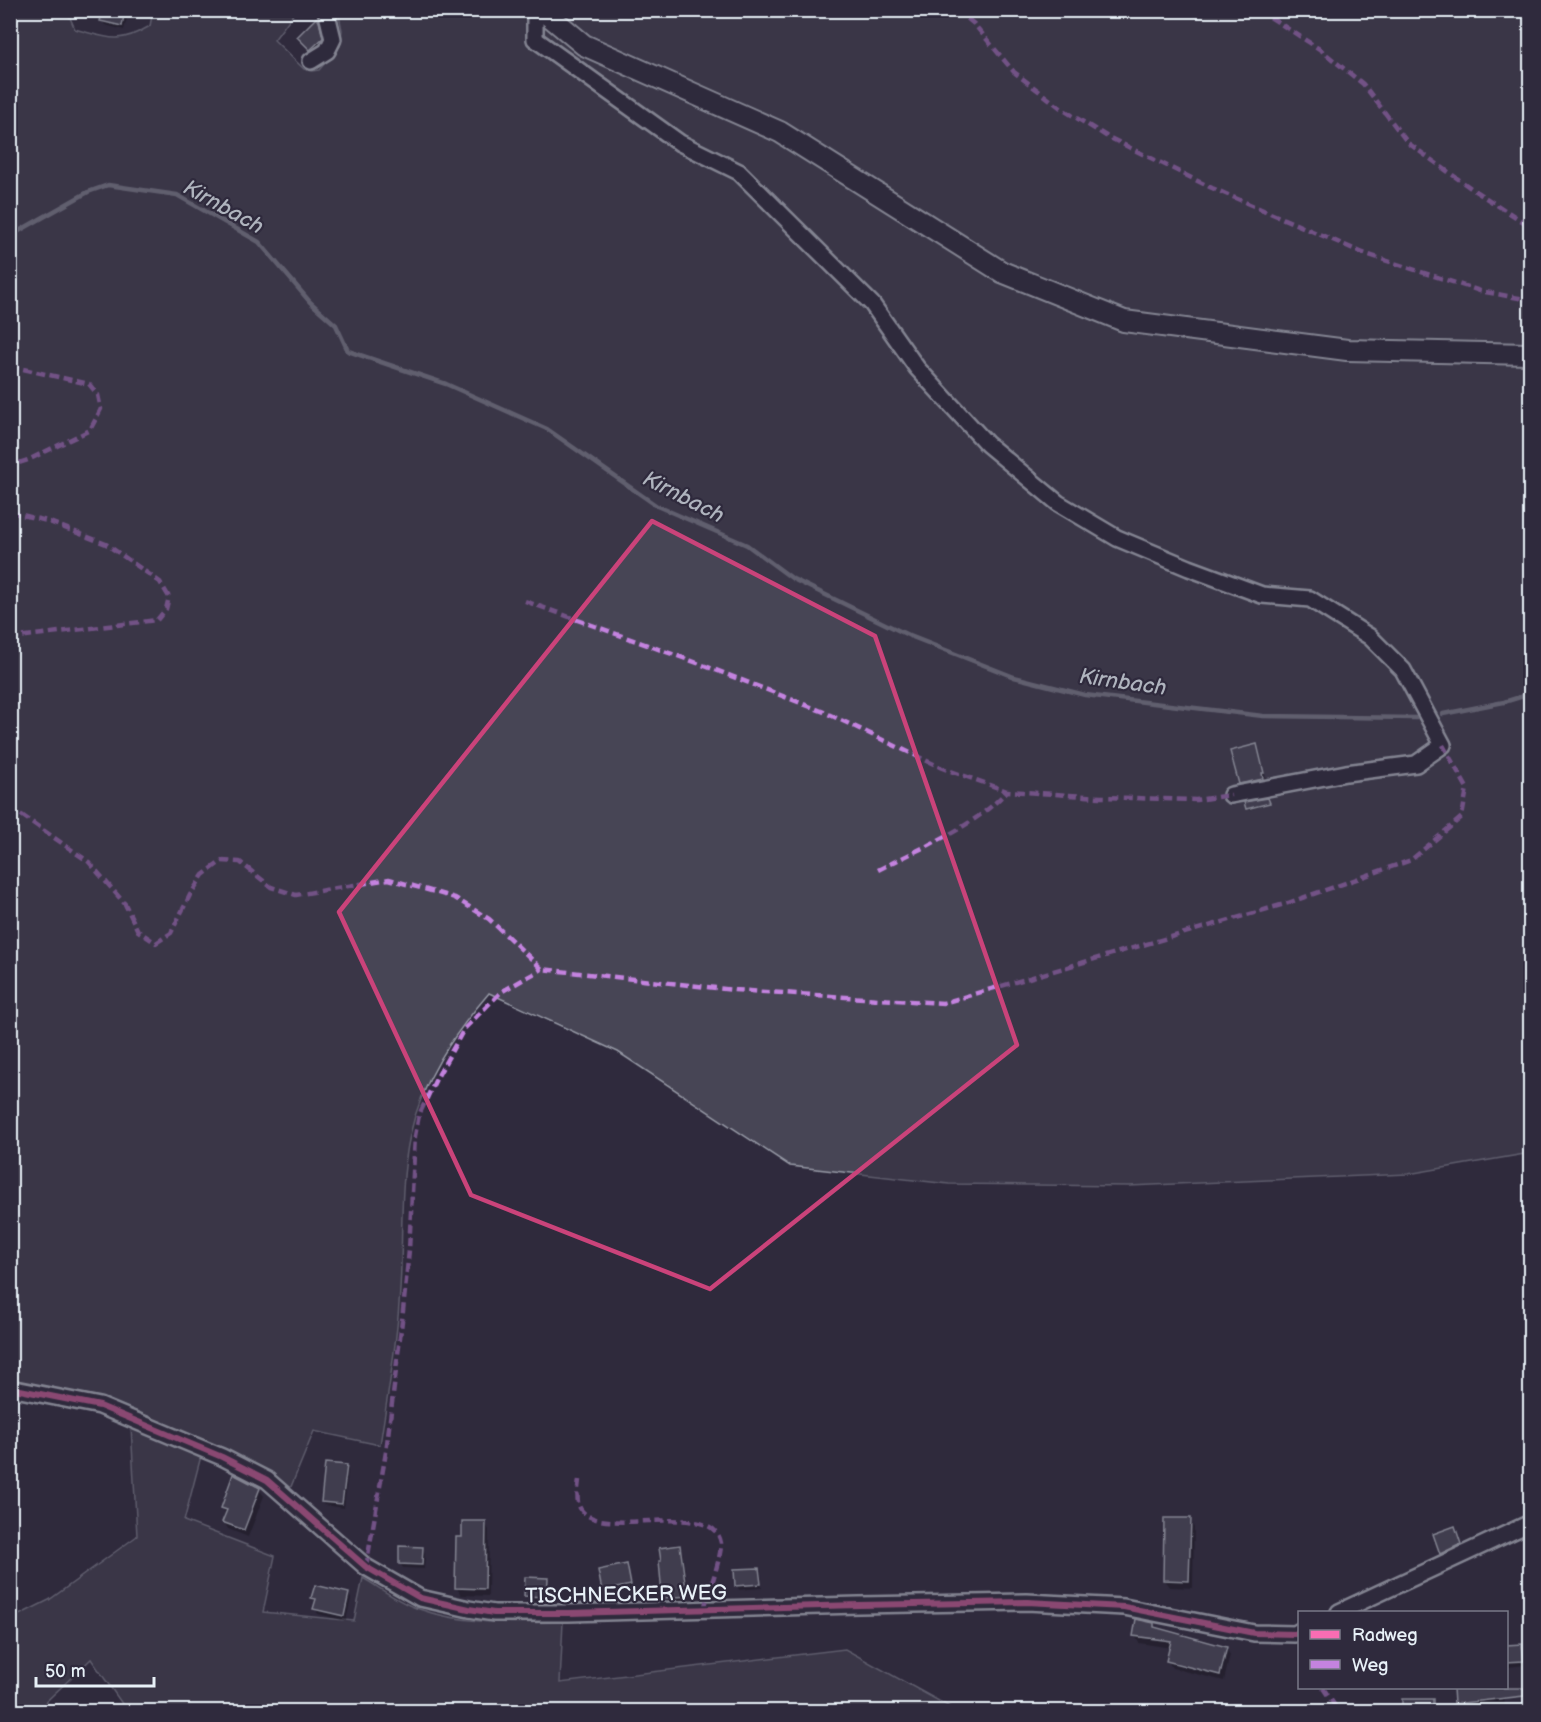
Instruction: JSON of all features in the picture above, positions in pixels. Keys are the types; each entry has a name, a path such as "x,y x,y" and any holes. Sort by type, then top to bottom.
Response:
{"main road":[{"path":"542,10 584,45 780,132 1002,272 1124,321 1347,350 1530,354"}],"street":[{"path":"311,61 327,51 333,39 326,10"},
{"path":"535,10 535,39 680,143 739,172 872,304 917,368 987,444 1058,503 1117,538 1189,568 1263,595 1310,599 1370,637 1403,670 1443,745 1416,764 1346,773 1231,795"},
{"name":"TISCHNECKER WEG","path":"10,1388 100,1406 222,1456 267,1480 366,1567 420,1598 468,1609 494,1613 568,1613 1027,1602 1124,1607 1254,1633 1295,1634 1298,1632"},
{"path":"1341,1611 1530,1523"}],"highlighted area":[{"path":"652,521 875,636 1017,1045 710,1289 471,1195 339,912"}],"shaded area":[{"path":"338,10 1530,11 1530,1153 1408,1174 1129,1186 949,1184 790,1166 618,1052 489,993 463,1025 440,1059 422,1096 410,1135 404,1177 398,1322 380,1445 314,1431 290,1489 273,1475 232,1456 11,1384 11,11 67,11 75,29 105,37 121,38 150,26 153,11 291,11 294,13 274,40 304,69 311,71 319,70 340,46 342,30"},
{"path":"131,1426 201,1456 184,1521 275,1556 263,1612 354,1621 363,1578 409,1605 452,1618 488,1622 563,1622 560,1683 845,1649 957,1711 127,1711 91,1659 36,1711 26,1711 11,1698 11,1619 49,1600 137,1536"}],"building":[{"path":"103,10 125,10 122,26 100,21"},
{"path":"316,18 319,21 323,38 310,50 297,37"},
{"path":"1257,744 1264,773 1262,773 1263,779 1239,784 1230,751"},
{"path":"1268,798 1270,803 1246,809 1244,802"},
{"path":"325,1463 347,1465 342,1504 321,1502"},
{"path":"233,1474 260,1488 244,1530 222,1522 227,1510 221,1508"},
{"path":"1164,1518 1191,1518 1189,1581 1163,1580"},
{"path":"462,1521 486,1521 485,1589 455,1588 456,1537 462,1537"},
{"path":"1455,1526 1461,1544 1440,1554 1433,1534"},
{"path":"680,1545 687,1596 665,1598 665,1595 662,1595 659,1548"},
{"path":"399,1546 423,1547 422,1565 399,1564"},
{"path":"627,1564 631,1585 602,1591 598,1570"},
{"path":"759,1568 761,1584 735,1586 734,1569"},
{"path":"525,1577 548,1578 547,1597 524,1596"},
{"path":"315,1585 349,1593 344,1616 313,1609 316,1599 311,1598"},
{"path":"1136,1619 1154,1623 1154,1627 1227,1647 1220,1675 1166,1661 1171,1641 1133,1636"},
{"path":"1522,1644 1524,1661 1508,1662 1508,1645"},
{"path":"1524,1688 1524,1696 1454,1704 1453,1689"},
{"path":"1402,1699 1433,1699 1433,1712 1402,1712"}],"waterway":[{"name":"Kirnbach","path":"10,236 88,192 108,185 177,195 259,242 310,302 336,325 348,351 446,384 547,429 657,506 747,545 793,579 910,636 1014,677 1085,695 1263,716 1417,718"},
{"name":"Kirnbach","path":"1443,714 1504,702 1530,694"}],"marked path":[{"path":"957,10 974,24 1014,72 1062,109 1106,136 1212,188 1363,253 1480,291 1530,300"},
{"path":"1259,10 1321,50 1363,84 1408,143 1475,191 1530,226"},
{"path":"10,366 89,384 98,395 101,409 90,430 28,460 10,466"},
{"path":"10,512 47,521 106,544 160,582 169,597 166,609 157,620 10,638"},
{"path":"525,601 700,664 824,712 942,768 1007,791 1196,800 1231,795"},
{"path":"10,807 89,862 125,904 138,931 156,943 171,933 203,875 222,861 240,862 271,887 296,895 389,879 455,898 489,919 542,969 734,990 943,1003 1288,903 1411,860 1462,817 1467,788 1443,745"},
{"path":"878,870 963,826 979,816 1007,791"},
{"path":"366,1567 386,1452 402,1321 409,1250 415,1136 419,1115 464,1029 501,992 542,969"},
{"path":"579,1480 578,1504 582,1511 594,1519 680,1520 700,1523 714,1530 721,1543 721,1549 704,1609"},
{"path":"1324,1689 1339,1712"}],"cycle path":[{"path":"10,1388 100,1406 222,1457 267,1480 366,1567 420,1598 469,1609 494,1613 569,1613 1027,1602 1124,1607 1254,1633 1298,1632"}]}
